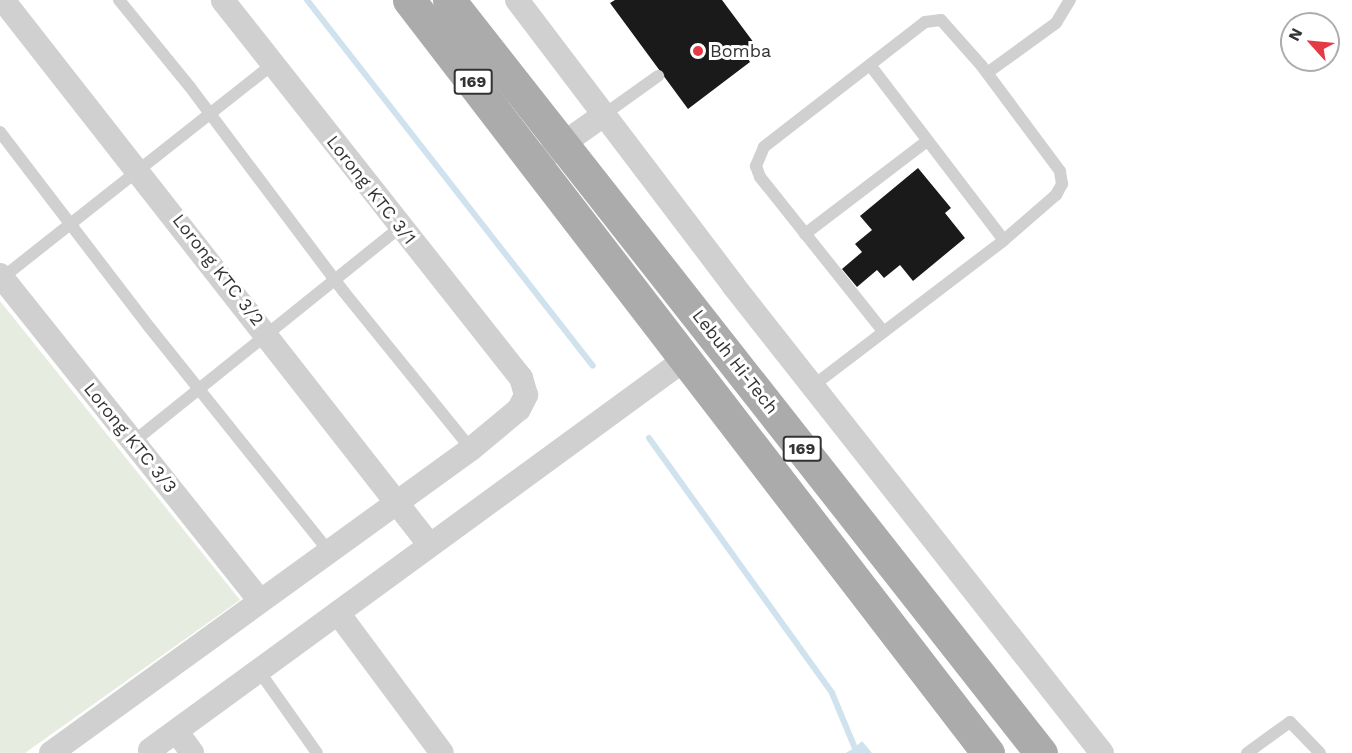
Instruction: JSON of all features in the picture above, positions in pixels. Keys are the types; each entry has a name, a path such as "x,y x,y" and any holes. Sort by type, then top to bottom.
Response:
{"main road":[{"name":"169","path":"409,0 988,753"},
{"name":"Lebuh Hi-Tech","path":"449,0 564,143 1041,753"}],"street":[{"name":"Lorong KTC 3/2","path":"3,0 140,171 429,544"},
{"name":"Lorong KTC 3/1","path":"223,0 399,228 522,378 526,395 519,408 471,449"},
{"path":"517,0 602,116 1102,753"},
{"path":"536,163 602,116"},
{"name":"Lorong KTC 3/3","path":"1,276 260,601"},
{"path":"150,750 429,544 684,360"},
{"path":"51,753 395,501 471,449"},
{"path":"338,613 442,753"},
{"path":"177,732 192,753"}],"lane":[{"path":"118,0 210,115 335,281 471,449"},
{"path":"987,73 1056,23 1070,0"},
{"path":"814,385 1004,240 1056,195 1062,184 1060,171 987,73 941,20 925,22 764,147 758,159 760,177 884,331"},
{"path":"1,276 140,171 273,64"},
{"path":"870,65 1004,240"},
{"path":"602,116 658,76"},
{"path":"0,132 197,388 328,550"},
{"path":"805,234 927,141"},
{"path":"133,442 197,388 269,336 399,228"},
{"path":"259,671 317,753"},
{"path":"1247,753 1290,722 1320,753"}],"shaded area":[{"path":"0,301 240,600 25,753 0,753"}],"water":[{"path":"862,741 872,753 846,753 854,748"}],"building":[{"name":"Bomba","path":"615,0 722,0 757,47 746,55 750,62 688,109 610,3"},
{"path":"918,168 951,208 945,213 965,238 913,281 900,265 884,278 877,270 857,287 842,269 862,252 855,244 872,230 860,216"}],"waterway":[{"path":"307,0 593,366"},
{"path":"649,438 832,693 857,753"}],"place":[{"name":"Bomba","path":"698,51"}]}
